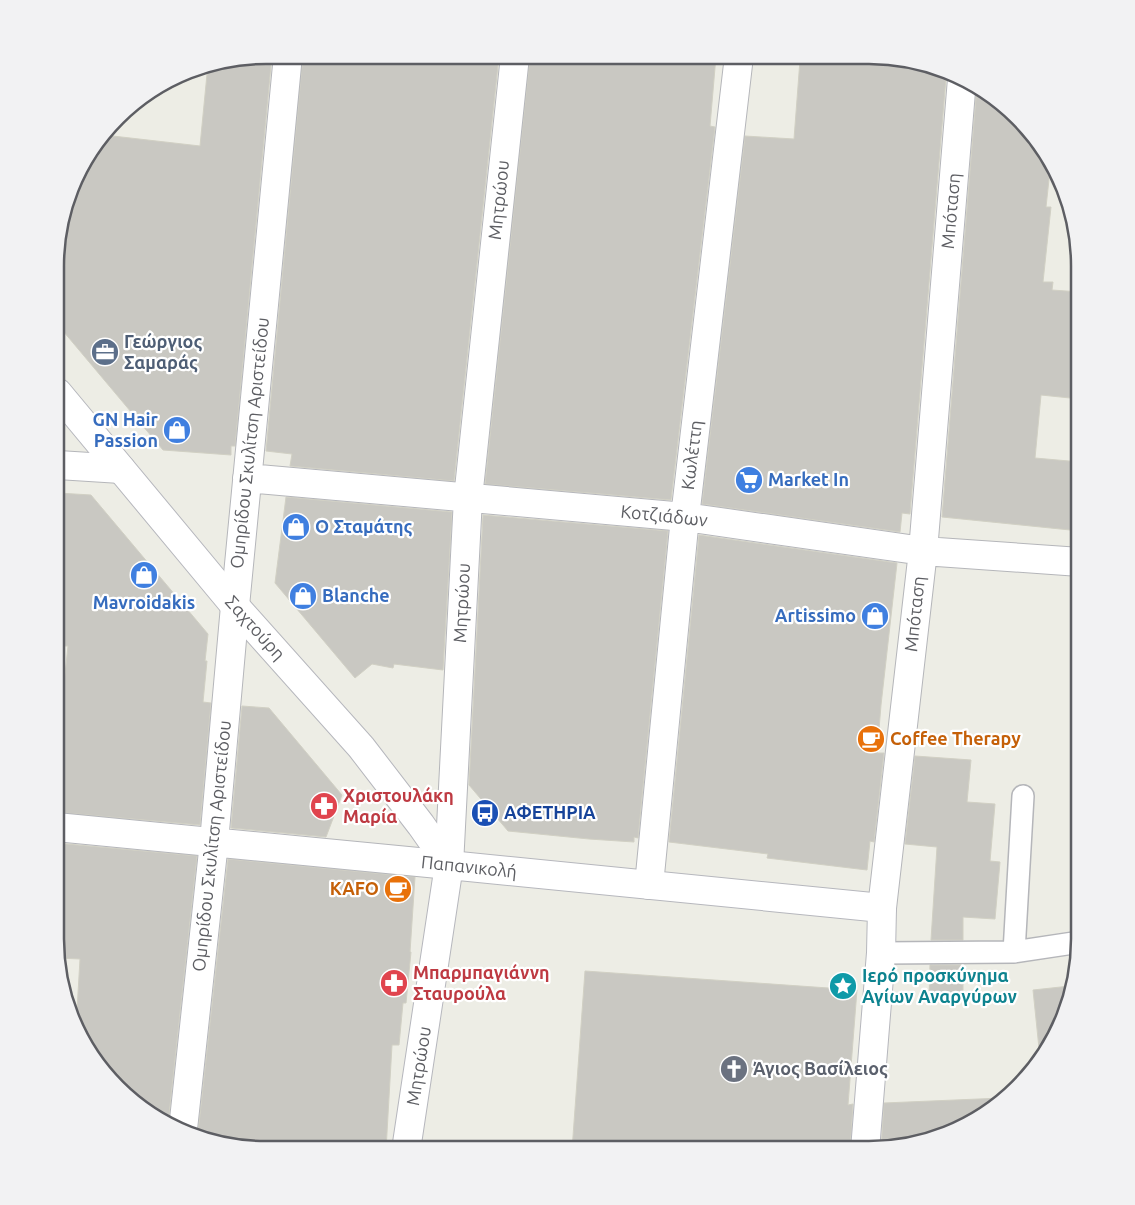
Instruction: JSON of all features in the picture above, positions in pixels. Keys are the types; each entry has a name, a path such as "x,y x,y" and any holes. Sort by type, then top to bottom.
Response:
{"street":[{"name":"Ομηρίδου Σκυλίτση Αριστείδου","path":"184,1124 214,842 234,606 287,64"},
{"name":"Μητρώου","path":"407,1141 449,865 468,498 513,64"},
{"name":"Κωλέττη","path":"649,885 685,517 738,64"},
{"name":"Μπόταση","path":"865,1141 881,953 882,908 923,551 961,86"},
{"name":"Σαχτούρη","path":"64,400 234,606 360,747 421,825 449,865"},
{"path":"64,465 121,469"},
{"name":"Κοτζιάδων","path":"247,478 685,517 923,551 1071,561"},
{"name":"Παπανικολή","path":"64,827 882,908"}],"lane":[{"path":"1014,952 1023,796"},
{"path":"881,953 1014,952 1071,943"}],"building":[{"path":"271,64 235,446 231,446 231,455 163,450 64,332 65,239 74,200 79,188 91,164 105,143 111,136 200,146 207,72 239,65"},
{"path":"302,64 498,64 454,481 290,466 292,454 266,451"},
{"path":"529,64 715,64 710,126 715,127 671,500 485,484"},
{"path":"800,64 896,65 935,74 946,79 910,514 902,513 900,532 702,504 745,136 794,139"},
{"path":"976,95 1003,114 1021,132 1037,153 1049,175 1046,207 1051,207 1043,282 1053,282 1052,290 1071,291 1071,398 1041,395 1035,458 1071,461 1071,530 942,517"},
{"path":"64,493 91,495 208,634 203,702 211,703 200,825 64,813 64,684 68,646 64,646"},
{"path":"286,497 452,512 443,670 394,664 393,668 372,664 355,678 275,583"},
{"path":"483,515 668,531 638,838 634,837 634,842 508,831 469,785"},
{"path":"699,535 897,563 877,753 884,753 874,842 870,841 867,870 767,858 768,854 669,842"},
{"path":"242,706 269,708 342,795 326,837 231,828"},
{"path":"915,756 971,760 967,802 995,804 990,861 1000,862 995,919 963,917 963,940 931,940 937,847 905,844"},
{"path":"64,844 197,856 169,1116 132,1091 105,1062 91,1040 77,1012 80,959 64,958"},
{"path":"228,859 415,877 406,1003 403,1003 399,1045 392,1045 387,1141 252,1141 239,1140 198,1130"},
{"path":"930,965 963,965 963,997 929,997"},
{"name":"Άγιος Βασίλειος","path":"585,971 857,990 848,1105 853,1104 851,1141 573,1141"},
{"path":"1065,987 1056,1017 1039,1049 1033,990"},
{"path":"994,1098 970,1114 935,1131 896,1140 882,1141 884,1103"}],"place":[{"name":"Γεώργιος Σαμαράς","path":"105,352"},
{"name":"GN Hair Passion","path":"177,430"},
{"name":"Market In","path":"749,480"},
{"name":"Ο Σταμάτης","path":"296,527"},
{"name":"Mavroidakis","path":"144,575"},
{"name":"Blanche","path":"303,596"},
{"name":"Artissimo","path":"875,616"},
{"name":"Coffee Therapy","path":"871,739"},
{"name":"Χριστουλάκη Μαρία","path":"324,806"},
{"name":"ΑΦΕΤΗΡΙΑ","path":"485,813"},
{"name":"KAFO","path":"398,889"},
{"name":"Μπαρμπαγιάννη Σταυρούλα","path":"394,983"},
{"name":"Ιερό προσκύνημα Αγίων Αναργύρων","path":"843,986"},
{"name":"Άγιος Βασίλειος","path":"734,1069"}]}
